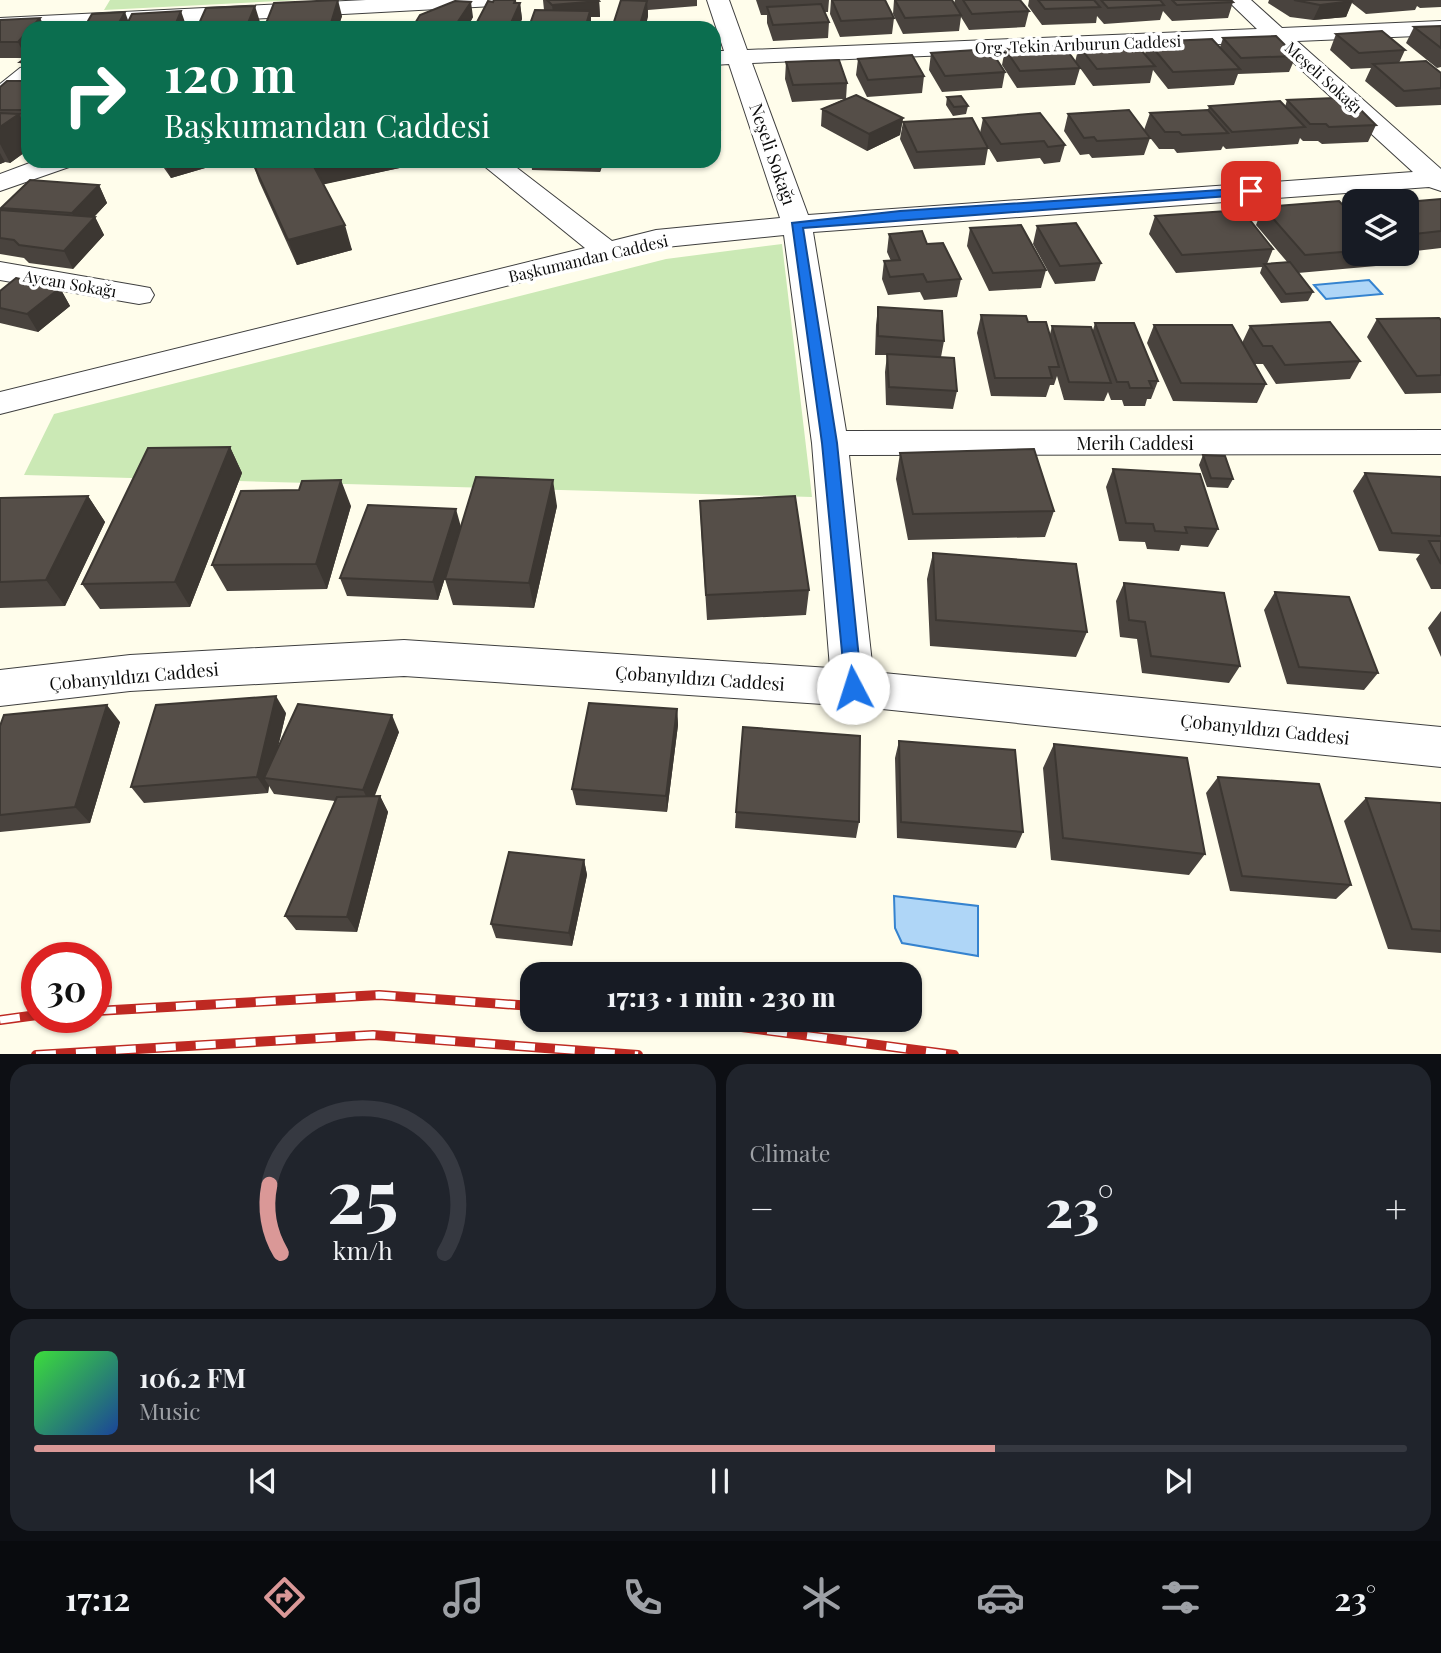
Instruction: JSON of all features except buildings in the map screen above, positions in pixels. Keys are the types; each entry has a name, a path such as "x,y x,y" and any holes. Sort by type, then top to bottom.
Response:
{"street":[{"path":"65,21 83,0"},
{"path":"124,21 432,1 494,0"},
{"name":"Neşeli Sokağı","path":"718,0 797,225 830,443 853,688"},
{"name":"Meşeli Sokağı","path":"1238,0 1440,180"},
{"path":"388,21 432,1"},
{"path":"0,25 21,25"},
{"name":"Org. Tekin Arıburun Caddesi","path":"721,58 1441,28"},
{"path":"0,96 21,80"},
{"path":"0,183 41,168"},
{"path":"500,168 607,251"},
{"name":"Başkumandan Caddesi","path":"0,402 656,239 900,215 1440,180"},
{"name":"Aycan Sokağı","path":"0,271 139,295"},
{"name":"Merih Caddesi","path":"830,443 1441,442"},
{"name":"Çobanyıldızı Caddesi","path":"0,688 130,673 404,658 853,688 1441,747"}],"green space":[{"path":"110,0 299,0 104,10"},
{"path":"782,244 812,497 24,475 54,414 666,259"}],"water":[{"path":"1369,280 1382,294 1326,299 1314,285"},
{"path":"894,896 978,906 978,956 902,943 895,928"}],"railway":[{"path":"112,1010 379,995 520,1005"},
{"path":"0,1020 21,1017"},
{"path":"779,1032 946,1054"},
{"path":"53,1054 373,1035 625,1054"}],"route":[{"path":"853,688 830,443 797,225 900,215 1251,191"}]}
